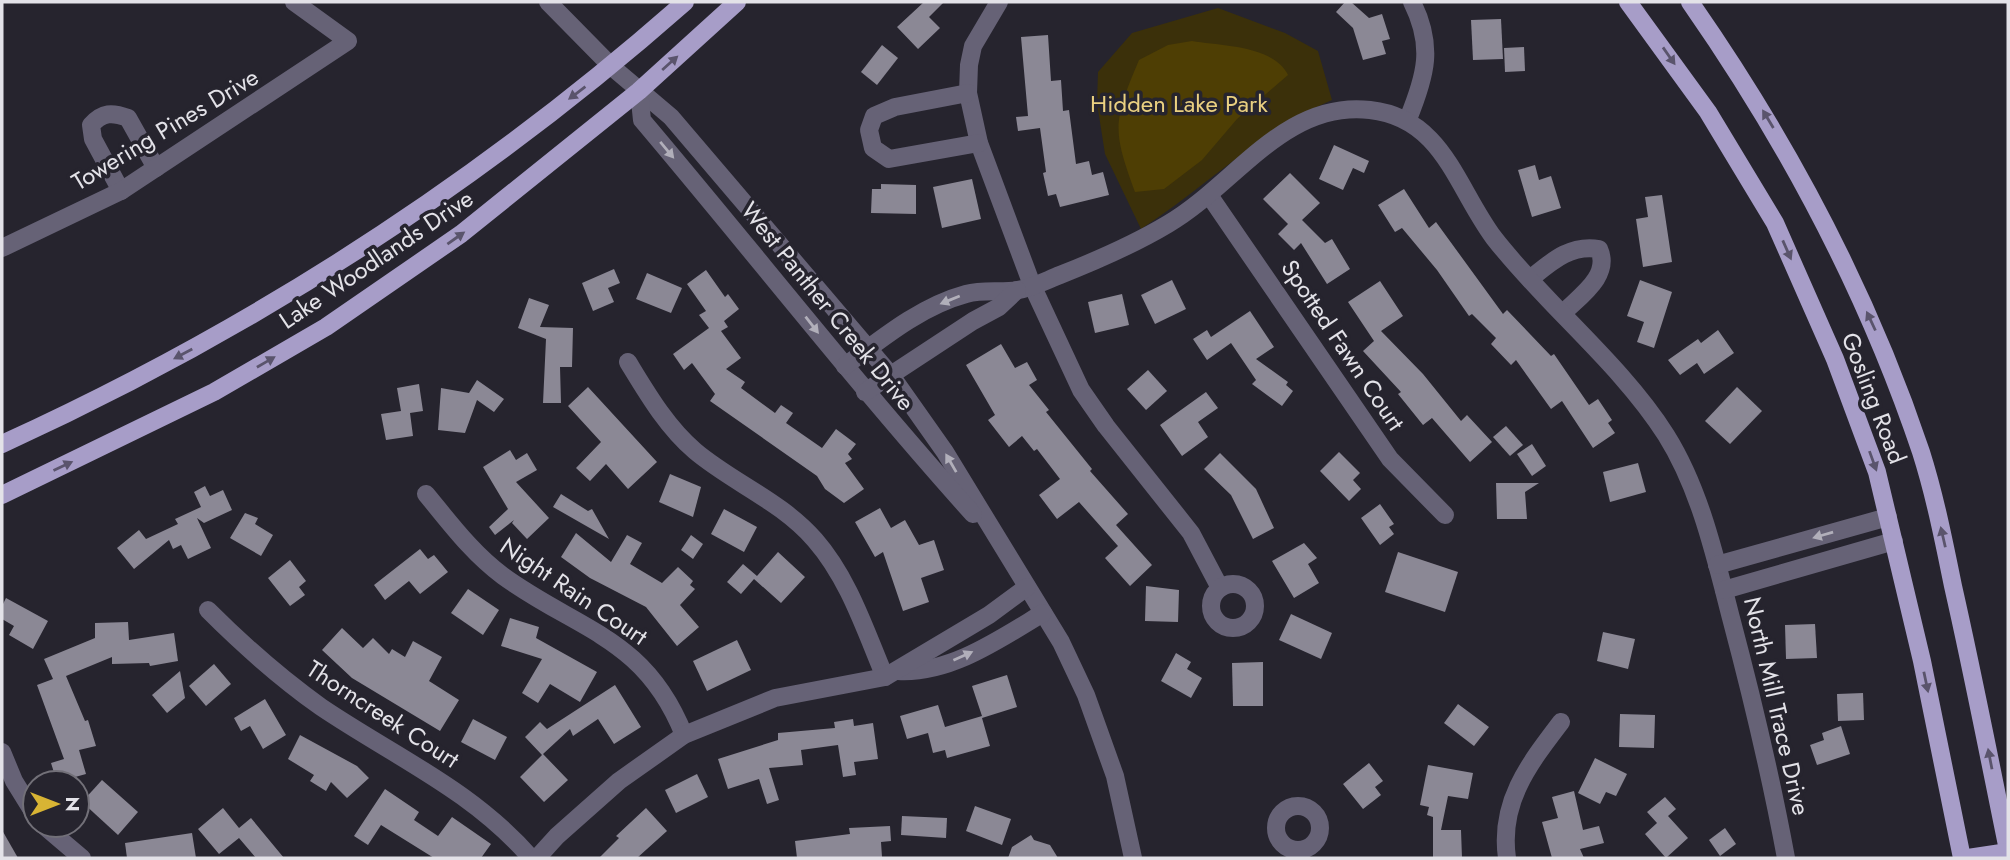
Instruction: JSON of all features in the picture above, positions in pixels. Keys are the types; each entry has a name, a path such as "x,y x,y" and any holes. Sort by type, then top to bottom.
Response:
{"main road":[{"name":"Lake Woodlands Drive","path":"2,444 82,407 196,347 301,285 428,204 612,67 685,2"},
{"name":"Lake Woodlands Drive","path":"2,495 214,392 326,327 461,234 639,91 737,2"},
{"name":"Gosling Road","path":"1628,2 1708,112 1775,223 1835,359 1877,472 1962,858"},
{"name":"Gosling Road","path":"1690,2 1746,82 1784,145 1879,338 1921,454 1940,527 2008,851"},
{"path":"1968,858 2008,851"}],"street":[{"name":"Towering Pines Drive","path":"2,248 121,191 348,41 294,2"},
{"name":"West Panther Creek Drive","path":"548,2 612,67 671,117 890,374 945,453 1061,642 1103,738 1133,858"},
{"path":"999,2 973,46 968,93 979,143 1025,288 1081,390 1106,426 1191,533 1220,588"},
{"path":"865,393 890,374 1025,288 1124,250 1183,215 1262,148 1289,129 1318,114 1336,109 1372,110 1408,118 1420,89 1428,52 1420,19 1412,2"},
{"name":"West Panther Creek Drive","path":"639,91 642,120 775,277 865,393 998,543"},
{"path":"968,93 895,107 874,116 869,130 873,148 889,159 979,143"},
{"path":"121,191 93,139 91,124 100,115 114,113 128,118 156,169"},
{"name":"North Mill Trace Drive","path":"1408,118 1427,135 1441,154 1493,236 1563,313 1664,433 1694,494 1717,565 1773,788 1786,858"},
{"name":"Spotted Fawn Court","path":"1209,195 1390,459 1445,515"},
{"path":"1530,279 1557,258 1574,249 1599,249 1604,258 1598,278 1563,313"},
{"path":"845,366 926,310 965,294 1025,288"},
{"path":"628,362 682,439 696,452 773,503 815,540 835,568 891,674"},
{"name":"Night Rain Court","path":"426,494 472,549 504,576 600,632 624,651 663,691 684,735"},
{"path":"1717,565 1888,517"},
{"path":"1724,590 1894,541"},
{"path":"891,674 909,660 989,615 1027,587"},
{"name":"Thorncreek Court","path":"208,611 262,664 312,700 479,806 505,828 531,858"},
{"path":"537,858 601,797 684,735 775,698 891,674 918,672 954,661 995,642 1043,613"},
{"path":"1507,858 1505,835 1514,789 1528,765 1562,722"},
{"path":"2,752 21,792"},
{"path":"60,839 82,858"}],"green space":[{"name":"Hidden Lake Park","path":"1218,8 1285,33 1318,51 1332,100 1257,143 1141,229 1105,154 1097,103 1098,72 1132,33"}],"shaded area":[{"path":"1192,41 1259,52 1281,65 1288,75 1237,119 1202,160 1164,189 1135,192 1119,139 1120,112 1130,81 1139,60 1168,45"}],"building":[{"path":"924,2 944,2 929,17 940,28 918,49 897,27"},
{"path":"1345,2 1351,2 1369,18 1382,14 1390,39 1382,41 1386,54 1363,60 1353,28 1336,12"},
{"path":"1501,19 1503,59 1473,60 1471,20"},
{"path":"1048,35 1051,81 1061,80 1063,111 1069,110 1076,164 1089,161 1092,175 1103,172 1109,195 1060,207 1056,194 1048,196 1043,173 1046,172 1040,128 1018,131 1016,117 1028,116 1021,37"},
{"path":"882,45 898,58 877,85 861,72"},
{"path":"1524,47 1525,71 1505,72 1504,48"},
{"path":"1334,145 1369,161 1364,173 1353,168 1343,190 1319,179"},
{"path":"1535,165 1539,180 1551,176 1561,208 1532,217 1518,170"},
{"path":"1290,173 1320,203 1302,220 1325,243 1332,239 1350,269 1327,284 1301,243 1294,250 1278,234 1288,224 1263,199"},
{"path":"972,179 981,219 942,228 933,187"},
{"path":"881,184 916,185 916,214 871,213 872,189 881,189"},
{"path":"1404,189 1429,228 1436,222 1503,314 1507,310 1551,356 1554,354 1589,405 1598,399 1612,420 1608,423 1615,433 1593,448 1562,401 1551,409 1516,360 1511,365 1491,344 1496,338 1472,314 1469,316 1437,270 1402,228 1395,232 1378,205"},
{"path":"1662,195 1672,262 1643,267 1636,219 1648,217 1645,197"},
{"path":"614,269 620,283 608,288 614,302 593,311 582,283"},
{"path":"706,270 725,297 728,294 739,309 724,321 728,327 721,331 741,358 726,369 745,382 741,388 775,413 781,405 793,413 786,423 822,448 836,429 856,444 848,454 852,459 845,463 864,489 844,503 825,489 817,476 710,401 715,394 692,363 684,370 673,354 709,328 699,315 706,311 687,284"},
{"path":"647,273 682,288 671,313 636,299"},
{"path":"1172,280 1186,309 1155,324 1141,295"},
{"path":"1640,280 1672,292 1654,348 1637,342 1644,322 1627,316"},
{"path":"1380,281 1403,316 1381,331 1423,374 1461,421 1467,415 1492,442 1470,462 1432,418 1423,425 1398,394 1401,392 1363,351 1374,341 1348,302"},
{"path":"1122,294 1129,325 1095,333 1088,302"},
{"path":"529,298 549,305 540,327 573,328 572,367 560,367 561,403 543,403 546,339 518,328"},
{"path":"1250,311 1274,347 1256,359 1288,382 1286,385 1293,391 1282,406 1252,384 1256,380 1231,343 1207,360 1193,339 1207,330 1211,337"},
{"path":"1718,330 1734,353 1704,374 1697,363 1680,375 1668,360 1698,339 1701,343"},
{"path":"1001,344 1015,368 1027,362 1037,380 1029,385 1049,410 1046,412 1092,469 1090,471 1128,514 1116,525 1152,565 1130,586 1105,558 1118,546 1079,502 1057,519 1039,495 1060,479 1037,449 1034,451 1022,436 1009,447 988,420 995,415 966,365"},
{"path":"1148,370 1167,391 1146,410 1127,389"},
{"path":"477,380 504,399 494,412 477,400 465,433 438,430 441,388 469,393"},
{"path":"419,384 423,411 410,413 413,436 386,440 381,414 401,411 397,388"},
{"path":"588,387 657,462 628,489 606,464 590,481 576,468 601,442 568,406"},
{"path":"1737,387 1762,411 1730,444 1705,421"},
{"path":"1206,392 1218,408 1198,422 1208,437 1182,456 1160,425"},
{"path":"1506,426 1523,445 1510,456 1493,437"},
{"path":"1532,444 1546,466 1532,476 1517,454"},
{"path":"510,450 516,460 527,453 537,470 516,482 549,518 527,539 512,523 514,520 495,535 489,527 508,509 483,467"},
{"path":"1339,452 1360,473 1353,480 1361,489 1349,501 1320,471"},
{"path":"1220,453 1256,489 1274,528 1253,539 1231,495 1204,469"},
{"path":"1638,463 1646,492 1610,502 1603,472"},
{"path":"670,474 701,487 693,517 659,502"},
{"path":"1496,483 1539,483 1525,492 1527,519 1497,519"},
{"path":"205,486 210,496 223,490 232,510 204,523 197,518 211,548 188,559 181,545 173,549 169,540 134,569 117,548 139,530 146,539 178,524 175,519 201,507 194,492"},
{"path":"561,494 588,511 592,509 609,539 553,507"},
{"path":"1380,504 1394,524 1389,527 1394,534 1380,545 1361,518"},
{"path":"880,508 891,528 905,520 919,545 934,540 944,570 921,578 929,602 903,611 883,552 875,557 855,522"},
{"path":"724,509 757,527 744,552 711,534"},
{"path":"245,513 258,518 255,524 273,535 261,556 230,538"},
{"path":"576,533 611,562 627,535 642,543 630,564 662,583 678,567 693,581 690,585 695,589 680,605 699,627 677,646 646,607 590,578 561,557"},
{"path":"691,535 703,544 693,559 681,550"},
{"path":"1304,543 1317,558 1308,564 1319,583 1294,598 1272,561"},
{"path":"420,549 428,559 434,555 448,572 420,594 409,581 385,600 374,585"},
{"path":"778,552 805,577 781,603 754,579 741,594 727,582 743,564 757,576"},
{"path":"1398,552 1458,572 1445,612 1385,592"},
{"path":"290,560 306,581 299,587 305,595 290,606 268,578"},
{"path":"1146,586 1179,590 1178,622 1145,621"},
{"path":"468,589 499,610 483,635 451,613"},
{"path":"6,598 48,621 33,649 9,635 14,626 2,619 2,606"},
{"path":"1291,614 1332,633 1321,659 1279,640"},
{"path":"510,618 539,627 536,638 597,672 580,702 550,684 538,703 522,693 542,659 501,646"},
{"path":"128,622 129,640 174,633 178,661 150,666 149,663 112,664 112,657 66,676 85,721 88,720 96,746 79,750 85,769 53,769 51,763 64,759 37,685 53,679 44,659 95,638 95,623"},
{"path":"1815,624 1817,658 1786,659 1785,625"},
{"path":"342,628 363,648 373,638 389,654 392,649 405,657 413,641 442,657 429,681 459,700 440,731 352,678 322,650"},
{"path":"1603,632 1635,639 1628,669 1597,661"},
{"path":"737,640 751,670 707,691 693,661"},
{"path":"1176,653 1191,662 1187,669 1202,678 1191,698 1161,681"},
{"path":"1263,662 1263,706 1233,706 1232,663"},
{"path":"214,664 231,684 206,706 189,686"},
{"path":"180,671 185,698 167,713 152,695"},
{"path":"1007,675 1017,707 982,718 990,746 947,758 945,750 933,753 928,733 907,739 900,716 938,705 945,727 982,716 972,686"},
{"path":"615,685 641,727 614,744 598,719 573,736 570,729 543,754 568,780 544,802 520,777 542,755 525,737 540,722 547,729"},
{"path":"1863,693 1864,720 1838,721 1837,694"},
{"path":"265,699 286,735 263,749 250,726 241,731 234,718"},
{"path":"1458,704 1489,727 1474,746 1444,723"},
{"path":"1620,714 1655,715 1654,748 1619,747"},
{"path":"473,719 507,737 495,760 461,742"},
{"path":"853,719 854,726 873,723 878,759 854,762 856,775 843,777 838,745 801,750 803,765 769,768 779,800 767,804 759,779 728,789 718,759 778,740 778,733 835,728 834,722"},
{"path":"1841,726 1850,754 1817,765 1810,745 1824,740 1822,733"},
{"path":"300,735 357,766 369,778 347,798 331,782 326,791 310,781 314,775 288,759"},
{"path":"1595,758 1627,774 1616,796 1606,792 1600,804 1578,793"},
{"path":"1369,763 1383,781 1375,787 1381,795 1363,809 1343,784"},
{"path":"1428,765 1473,773 1468,799 1448,796 1441,830 1461,830 1462,858 1433,858 1433,817 1427,815 1429,807 1420,805"},
{"path":"697,774 708,797 676,813 665,790"},
{"path":"102,780 138,812 118,835 91,810 91,792"},
{"path":"385,789 419,812 414,820 438,836 452,817 491,844 481,858 434,858 381,825 368,845 354,836"},
{"path":"1574,791 1583,830 1599,826 1604,843 1580,849 1584,858 1552,858 1542,822 1558,818 1552,797"},
{"path":"1665,797 1676,809 1668,816 1688,838 1666,858 1645,834 1657,823 1647,812"},
{"path":"975,806 1011,819 1002,845 966,831"},
{"path":"223,808 239,828 251,818 284,858 256,858 239,838 219,854 198,829"},
{"path":"646,808 667,831 637,858 599,858 619,838 616,836"},
{"path":"902,816 947,818 946,838 901,835"},
{"path":"890,826 891,841 881,842 882,857 797,858 795,841 850,834 849,828"},
{"path":"1725,828 1736,844 1720,856 1709,840"},
{"path":"2,830 18,858 2,858"},
{"path":"192,833 196,858 127,858 125,843"},
{"path":"1031,835 1034,840 1050,845 1058,858 1008,858 1012,847"}]}
